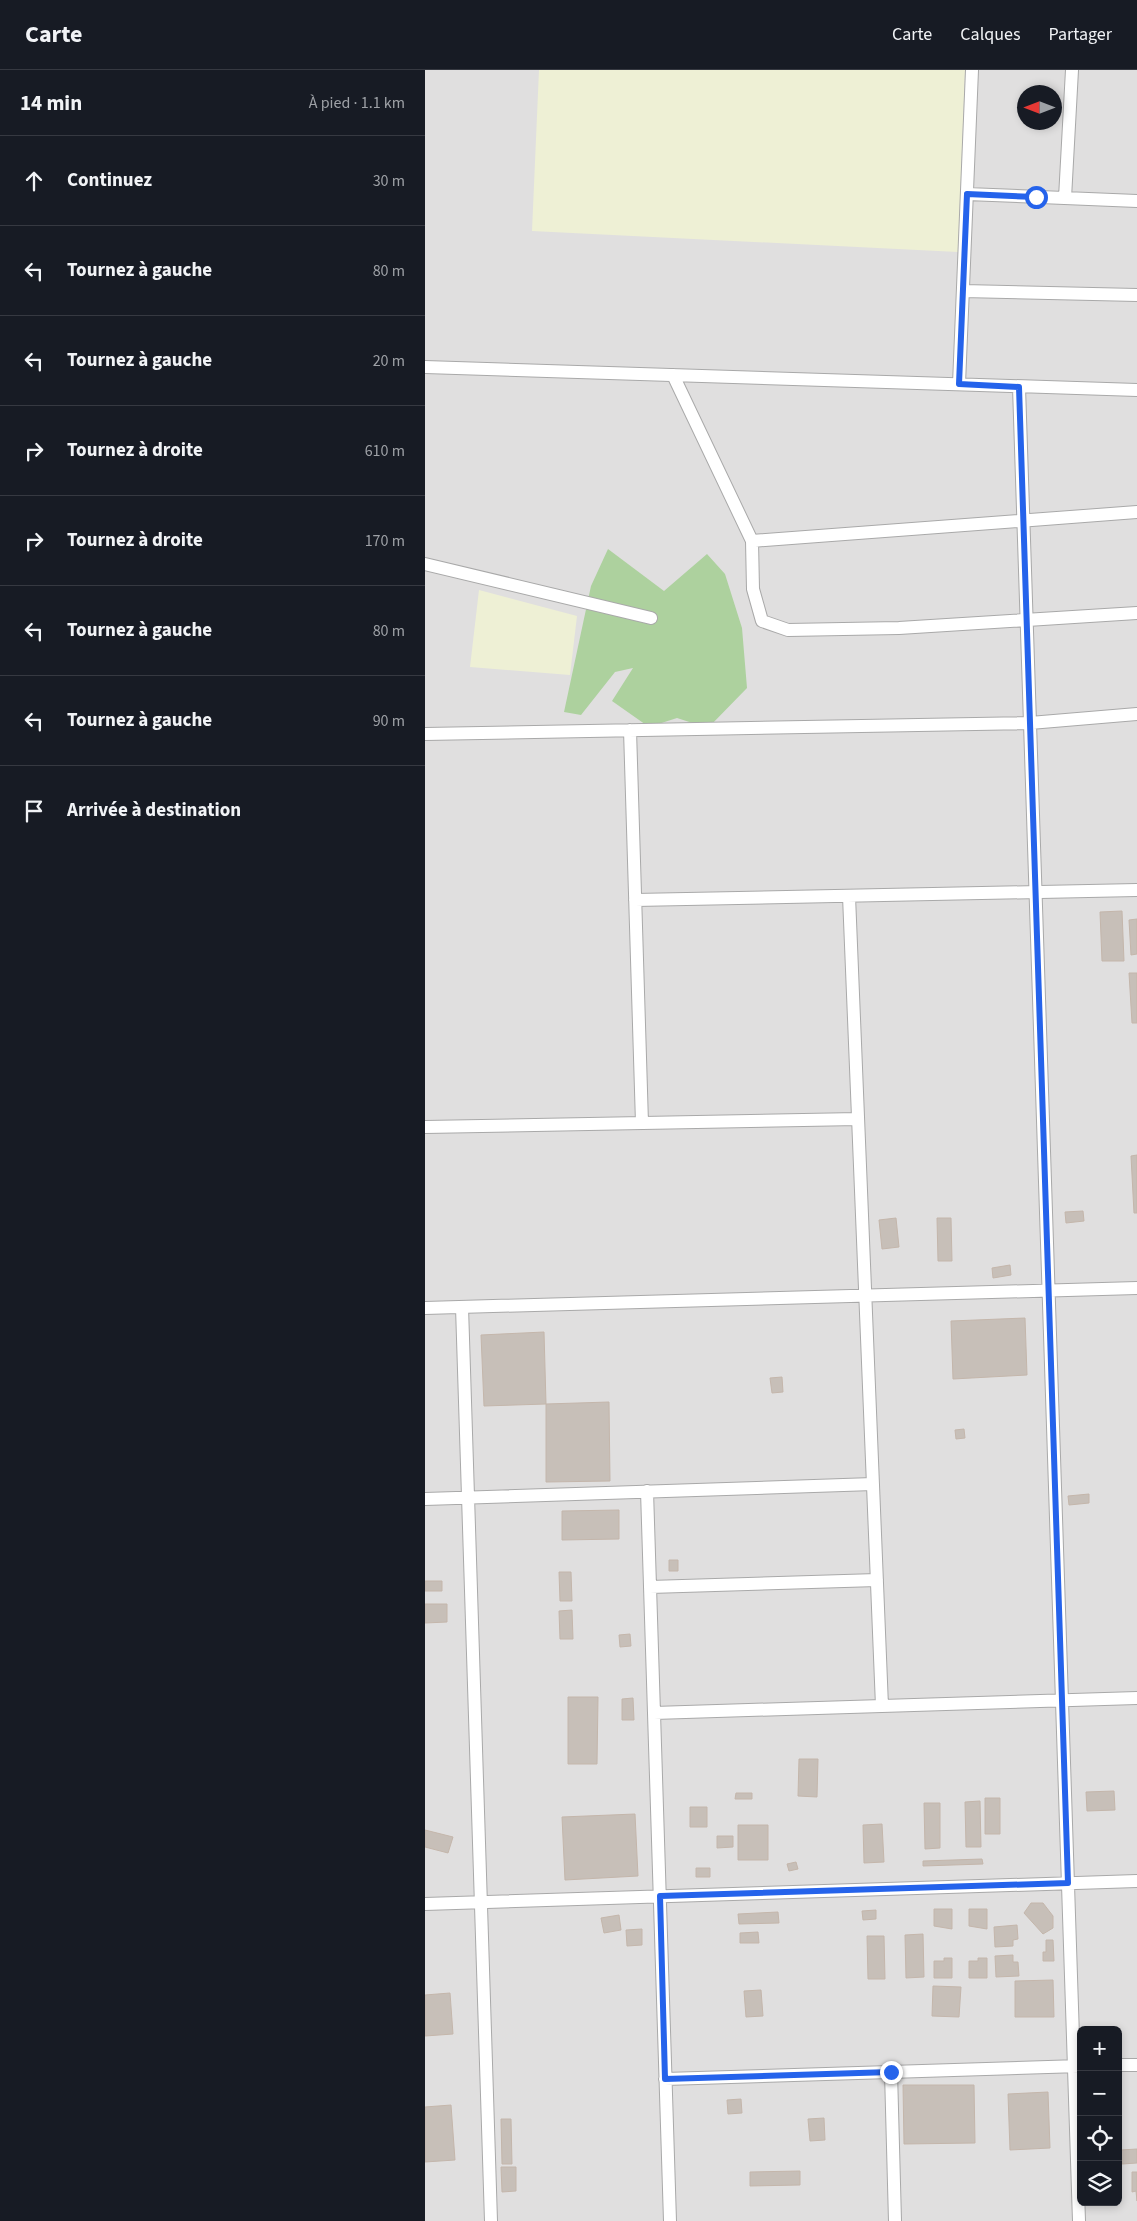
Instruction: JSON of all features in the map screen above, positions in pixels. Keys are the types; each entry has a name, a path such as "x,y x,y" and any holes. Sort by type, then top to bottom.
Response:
{"street":[{"path":"959,384 973,70"},
{"path":"1065,198 1072,70"},
{"path":"967,194 1137,200"},
{"path":"963,290 1137,296"},
{"path":"425,367 1137,390"},
{"path":"673,375 752,541 753,588 761,621 788,630 899,628 1137,613"},
{"path":"665,2079 1077,2066 1061,1701 1019,387"},
{"path":"752,541 1137,512"},
{"path":"425,564 651,618"},
{"path":"425,734 1029,722 1137,714"},
{"path":"630,730 642,1123"},
{"path":"635,900 1137,890"},
{"path":"849,896 882,1706"},
{"path":"425,1127 858,1119"},
{"path":"425,1308 1137,1288"},
{"path":"462,1307 491,2221"},
{"path":"425,1498 873,1484"},
{"path":"647,1491 670,2221"},
{"path":"650,1587 877,1580"},
{"path":"654,1712 1137,1698"},
{"path":"425,1904 1137,1881"},
{"path":"1122,2065 1137,2065"},
{"path":"1077,2071 1079,2221"},
{"path":"891,2072 895,2221"}],"shaded area":[{"path":"425,70 1137,70 1137,2221 425,2221"}],"green space":[{"path":"539,70 965,70 958,252 532,231"},
{"path":"608,549 664,591 707,554 725,574 742,628 747,688 708,728 677,718 649,727 612,701 633,668 615,672 581,715 564,712 591,586"},
{"path":"479,590 577,616 570,675 470,667"}],"building":[{"path":"1122,911 1124,961 1102,961 1100,912"},
{"path":"1137,919 1137,954 1131,955 1129,920"},
{"path":"1129,973 1137,973 1137,1023 1132,1023"},
{"path":"1137,1155 1137,1213 1134,1213 1131,1156"},
{"path":"1083,1211 1084,1221 1066,1223 1065,1212"},
{"path":"896,1218 899,1247 882,1249 879,1220"},
{"path":"937,1218 951,1218 952,1261 938,1261"},
{"path":"1010,1265 1011,1275 993,1278 992,1268"},
{"path":"1025,1318 1027,1375 953,1379 951,1321"},
{"path":"544,1332 546,1404 484,1406 481,1335"},
{"path":"782,1377 783,1392 772,1393 770,1378"},
{"path":"609,1402 610,1481 546,1482 546,1404"},
{"path":"964,1429 965,1438 956,1439 955,1430"},
{"path":"1089,1494 1089,1503 1069,1505 1068,1496"},
{"path":"619,1510 619,1539 562,1540 562,1511"},
{"path":"669,1560 678,1560 678,1571 669,1571"},
{"path":"559,1572 571,1572 572,1601 560,1601"},
{"path":"425,1581 442,1581 442,1591 425,1591"},
{"path":"425,1604 447,1604 447,1622 425,1623"},
{"path":"572,1610 573,1639 560,1639 559,1611"},
{"path":"630,1634 631,1646 620,1647 619,1635"},
{"path":"568,1697 598,1697 597,1764 568,1764"},
{"path":"633,1698 634,1720 622,1720 622,1699"},
{"path":"799,1759 818,1759 817,1797 798,1796"},
{"path":"1114,1791 1115,1810 1087,1811 1086,1792"},
{"path":"736,1793 752,1793 752,1799 735,1799"},
{"path":"985,1798 1000,1798 1000,1834 985,1834"},
{"path":"980,1801 981,1847 966,1847 965,1802"},
{"path":"924,1803 940,1803 940,1848 925,1849"},
{"path":"690,1807 707,1807 707,1827 690,1827"},
{"path":"635,1814 638,1876 565,1880 562,1817"},
{"path":"882,1824 884,1862 864,1863 863,1825"},
{"path":"738,1825 768,1825 768,1860 738,1860"},
{"path":"425,1830 453,1837 448,1853 425,1847"},
{"path":"717,1836 733,1836 733,1847 717,1848"},
{"path":"982,1859 983,1864 923,1866 923,1861"},
{"path":"796,1862 798,1869 789,1871 787,1864"},
{"path":"696,1868 710,1868 710,1877 696,1877"},
{"path":"1031,1903 1043,1903 1053,1916 1053,1928 1043,1934 1024,1913"},
{"path":"934,1909 952,1909 952,1929 934,1926"},
{"path":"969,1909 987,1909 987,1929 969,1926"},
{"path":"876,1910 876,1919 863,1920 862,1911"},
{"path":"778,1912 779,1923 739,1924 738,1914"},
{"path":"619,1915 621,1930 604,1933 601,1918"},
{"path":"1017,1925 1018,1939 1013,1940 1013,1946 995,1947 994,1927"},
{"path":"642,1929 642,1945 627,1946 626,1930"},
{"path":"758,1932 759,1943 740,1943 740,1933"},
{"path":"923,1934 924,1977 906,1978 905,1935"},
{"path":"867,1936 884,1936 885,1979 868,1979"},
{"path":"1046,1940 1053,1940 1054,1961 1043,1961 1043,1952 1046,1952"},
{"path":"1013,1955 1013,1962 1018,1962 1019,1976 996,1977 995,1956"},
{"path":"944,1958 952,1958 952,1978 934,1978 934,1961 944,1961"},
{"path":"978,1958 987,1958 987,1978 969,1978 969,1961 978,1961"},
{"path":"1053,1980 1054,2017 1015,2017 1015,1981"},
{"path":"933,1986 961,1987 959,2017 932,2016"},
{"path":"761,1990 763,2016 746,2017 744,1991"},
{"path":"450,1993 453,2034 425,2036 425,1995"},
{"path":"903,2085 974,2085 975,2143 904,2144"},
{"path":"1048,2092 1050,2148 1010,2150 1008,2094"},
{"path":"741,2099 742,2113 728,2114 727,2100"},
{"path":"451,2105 455,2160 425,2162 425,2107"},
{"path":"824,2118 825,2140 810,2141 808,2119"},
{"path":"501,2119 511,2119 512,2164 502,2164"},
{"path":"1137,2149 1137,2163 1122,2164 1122,2150"},
{"path":"501,2167 516,2167 516,2191 502,2192"},
{"path":"800,2171 800,2185 750,2186 750,2172"},
{"path":"1132,2172 1137,2172 1137,2201 1136,2191 1132,2192"}],"route":[{"path":"891,2072 665,2079 660,1896 1068,1883 1019,387 959,384 967,194 1036,197"}]}
